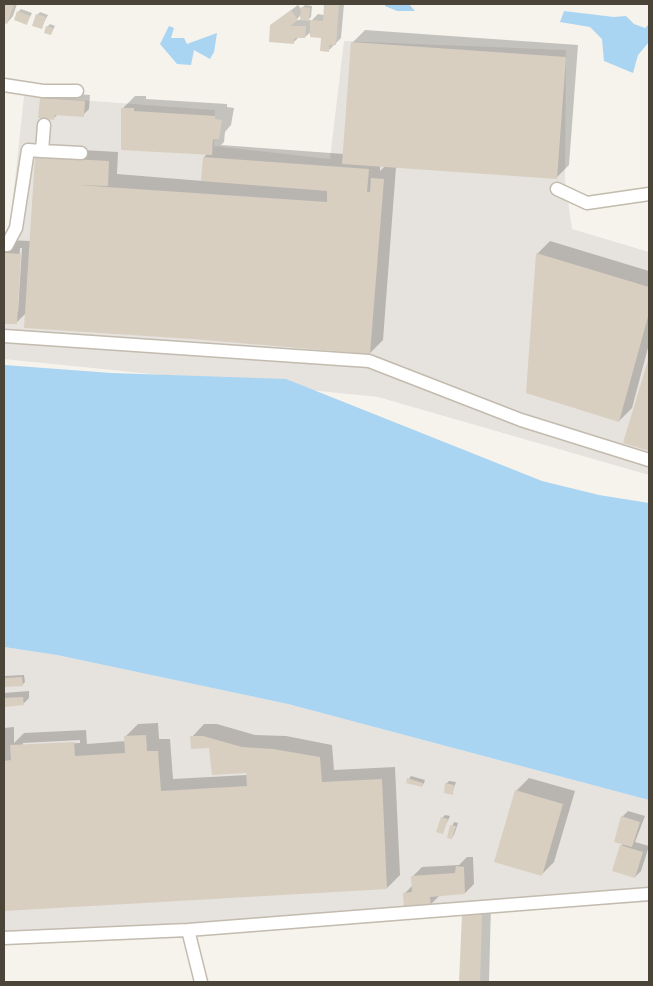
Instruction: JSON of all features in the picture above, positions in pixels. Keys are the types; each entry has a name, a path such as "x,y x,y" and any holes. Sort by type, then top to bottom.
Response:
{"street":[{"path":"4,85 43,90 77,91"},
{"path":"42,151 44,125"},
{"path":"4,245 7,245 16,228 28,150 81,153"},
{"path":"557,189 587,204 649,194"},
{"path":"4,336 369,361 521,420 649,460"},
{"path":"4,938 188,930 649,894"},
{"path":"188,930 201,982"}],"shaded area":[{"path":"344,41 566,50 565,180 572,229 649,252 649,475 378,397 4,359 4,236 9,236 24,96 215,110 214,146 330,159"},
{"path":"4,647 57,655 288,704 649,800 649,902 311,923 4,934"}],"water":[{"path":"385,4 409,4 415,11 397,11 385,6"},
{"path":"564,11 614,17 626,16 634,24 645,28 649,24 649,42 638,55 633,73 604,61 602,39 590,27 560,22"},
{"path":"169,26 174,28 171,38 184,38 187,44 217,33 214,52 210,59 194,50 191,65 177,64 160,44"},
{"path":"4,365 111,373 286,379 542,481 599,495 649,503 649,800 288,704 57,655 4,647"}],"building":[{"path":"4,4 14,4 7,24 4,23"},
{"path":"324,4 339,4 336,45 329,45 329,52 320,51 321,38 310,37 310,20 323,21"},
{"path":"301,7 310,8 309,21 300,20"},
{"path":"291,10 298,20 290,26 306,26 305,38 294,38 294,44 269,42 270,25"},
{"path":"17,11 30,16 27,25 14,20"},
{"path":"36,14 46,17 42,29 32,26"},
{"path":"46,26 53,28 51,35 44,33"},
{"path":"351,42 566,57 557,179 342,164"},
{"path":"40,98 85,101 84,117 55,115 54,120 38,118"},
{"path":"121,108 134,108 134,111 215,116 215,119 222,120 219,139 213,139 212,155 121,150"},
{"path":"35,157 109,161 108,186 77,185 327,202 327,191 201,181 203,157 369,169 367,192 370,192 371,178 384,179 370,354 192,339 24,328"},
{"path":"4,253 21,254 17,324 4,324"},
{"path":"536,253 649,287 649,313 619,422 526,393"},
{"path":"649,357 649,451 623,443"},
{"path":"22,677 23,686 4,687 4,678"},
{"path":"23,697 24,705 4,707 4,698"},
{"path":"146,735 147,751 158,751 161,791 247,786 246,773 212,775 209,748 191,749 190,736 203,736 242,747 273,749 320,757 322,782 382,779 387,889 4,911 4,761 11,760 10,745 74,742 75,756 125,753 124,736"},
{"path":"407,778 423,783 422,787 406,783"},
{"path":"445,783 454,785 453,795 444,793"},
{"path":"515,790 563,804 542,876 494,862"},
{"path":"621,816 640,822 632,847 614,842"},
{"path":"441,817 448,819 443,834 436,832"},
{"path":"450,825 456,826 452,839 447,838"},
{"path":"620,845 643,852 635,878 612,871"},
{"path":"456,866 464,867 465,894 430,897 431,906 404,909 403,893 412,892 411,876 455,873"},
{"path":"462,914 482,914 480,982 459,982"}]}
